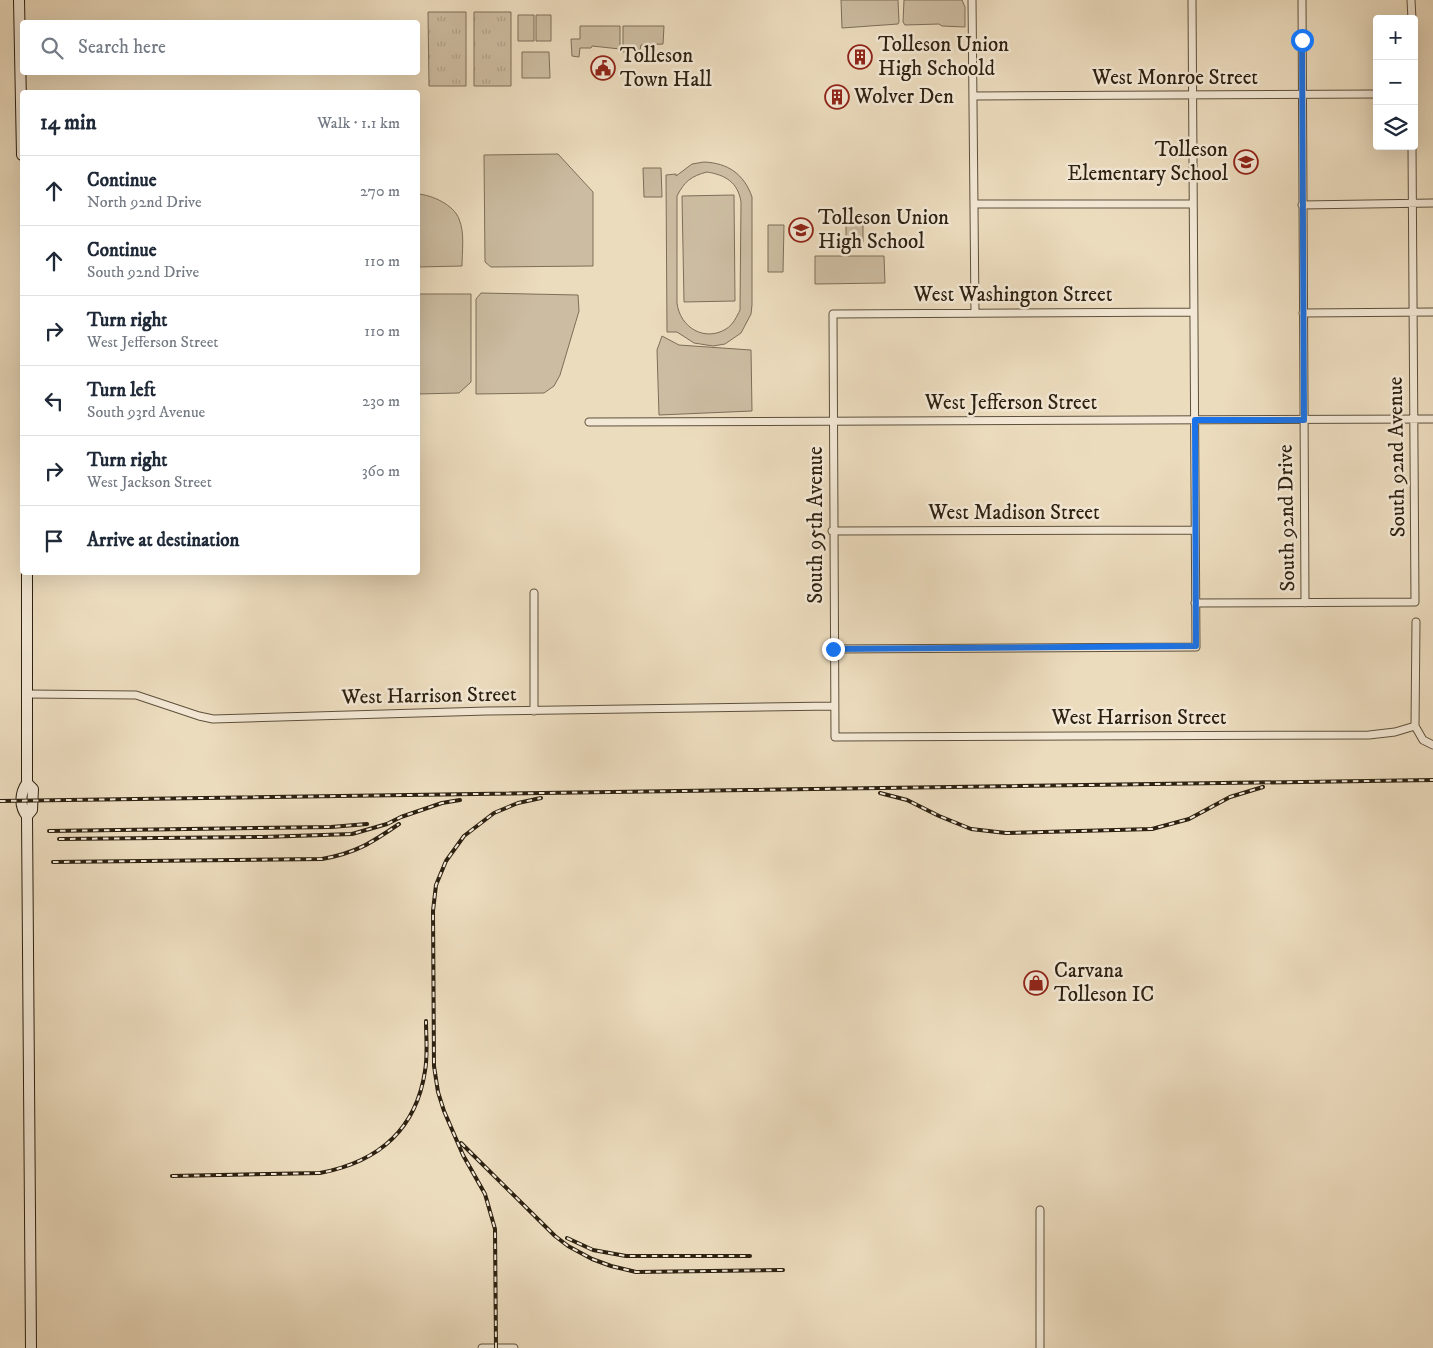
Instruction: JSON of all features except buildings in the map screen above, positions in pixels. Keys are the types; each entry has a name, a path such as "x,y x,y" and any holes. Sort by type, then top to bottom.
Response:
{"main road":[{"path":"19,0 20,52"},
{"path":"20,75 21,90"},
{"path":"27,575 27,783 32,790 32,810 27,816 31,1348"}],"street":[{"path":"972,0 975,313"},
{"path":"833,649 1196,646 1192,0"},
{"name":"South 92nd Drive","path":"1302,0 1305,602"},
{"path":"1411,0 1412,15"},
{"name":"West Monroe Street","path":"974,96 1373,94"},
{"name":"South 92nd Avenue","path":"1305,602 1416,602 1412,150"},
{"path":"1302,205 1433,203"},
{"path":"974,204 1193,204"},
{"name":"West Washington Street","path":"833,314 1194,312"},
{"path":"1304,313 1433,312"},
{"name":"South 95th Avenue","path":"833,314 832,531 835,737"},
{"name":"West Jefferson Street","path":"589,422 1433,419"},
{"name":"West Madison Street","path":"832,531 1195,530"},
{"path":"534,593 534,711"},
{"path":"1195,603 1305,602"},
{"path":"1416,622 1416,726 1423,740 1433,745"},
{"name":"West Harrison Street","path":"28,694 136,695 213,719 834,706"},
{"name":"West Harrison Street","path":"835,737 1369,735 1395,732 1416,726"},
{"path":"1040,1210 1040,1348"},
{"path":"482,1348 514,1348"}],"green space":[{"path":"841,0 898,0 899,22 898,24 842,28"},
{"path":"904,0 962,0 965,7 965,27 942,26 939,24 905,25 903,22"},
{"path":"428,12 466,12 466,86 429,86"},
{"path":"474,12 511,12 511,86 474,86"},
{"path":"518,15 534,15 534,41 518,41"},
{"path":"536,15 551,15 551,41 536,41"},
{"path":"580,26 620,26 620,49 592,46 591,48 580,48 579,57 572,56 571,39 580,39"},
{"path":"623,26 664,26 663,44 641,45 640,50 623,52"},
{"path":"522,52 549,52 550,78 522,78"},
{"path":"558,154 593,192 593,266 491,267 485,262 484,155"},
{"path":"704,162 728,167 740,176 752,197 751,314 741,333 725,344 713,346 694,343 677,332 667,332 666,175 676,174 676,176 692,164","holes":["707,172 719,175 730,181 737,189 741,202 740,310 726,329 710,334 702,333 688,326 679,312 677,303 677,196 685,183 697,175"]},
{"path":"643,168 661,168 662,197 644,197"},
{"path":"420,194 430,196 448,205 459,219 463,242 462,266 420,267"},
{"path":"734,195 735,301 684,302 682,196"},
{"path":"768,225 784,225 783,272 768,272"},
{"path":"846,225 863,225 863,242 846,242"},
{"path":"815,256 884,256 885,283 815,284"},
{"path":"481,293 578,295 579,311 560,375 554,386 544,393 476,394 476,299"},
{"path":"420,294 471,294 471,382 459,393 420,394"},
{"path":"662,336 679,345 751,350 752,411 659,415 657,350"}],"railway":[{"path":"0,801 1433,780"},
{"path":"880,793 907,800 971,829 1006,833 1152,829 1189,819 1230,797 1263,787"},
{"path":"496,1348 495,1229 485,1194 463,1155 444,1111 438,1092 434,1066 433,911 436,885 446,861 464,836 494,813 518,803 541,798"},
{"path":"59,839 352,834 387,824 401,817 442,803 460,800"},
{"path":"49,831 331,827 367,824"},
{"path":"53,862 322,859 344,854 363,846 399,824"},
{"path":"172,1176 320,1173 360,1161 391,1140 413,1110 425,1071 426,1021"},
{"path":"461,1143 555,1236 568,1246 592,1259 636,1272 783,1270"},
{"path":"567,1238 593,1250 626,1256 750,1256"}],"place":[{"name":"Tolleson Union High Schoold","path":"860,57"},
{"name":"Tolleson Town Hall","path":"603,68"},
{"name":"Wolver Den","path":"837,97"},
{"name":"Tolleson Elementary School","path":"1246,162"},
{"name":"Tolleson Union High School","path":"801,230"},
{"name":"Carvana Tolleson IC","path":"1036,983"}],"route":[{"path":"833,649 1196,646 1195,420 1304,420 1302,40"}]}
